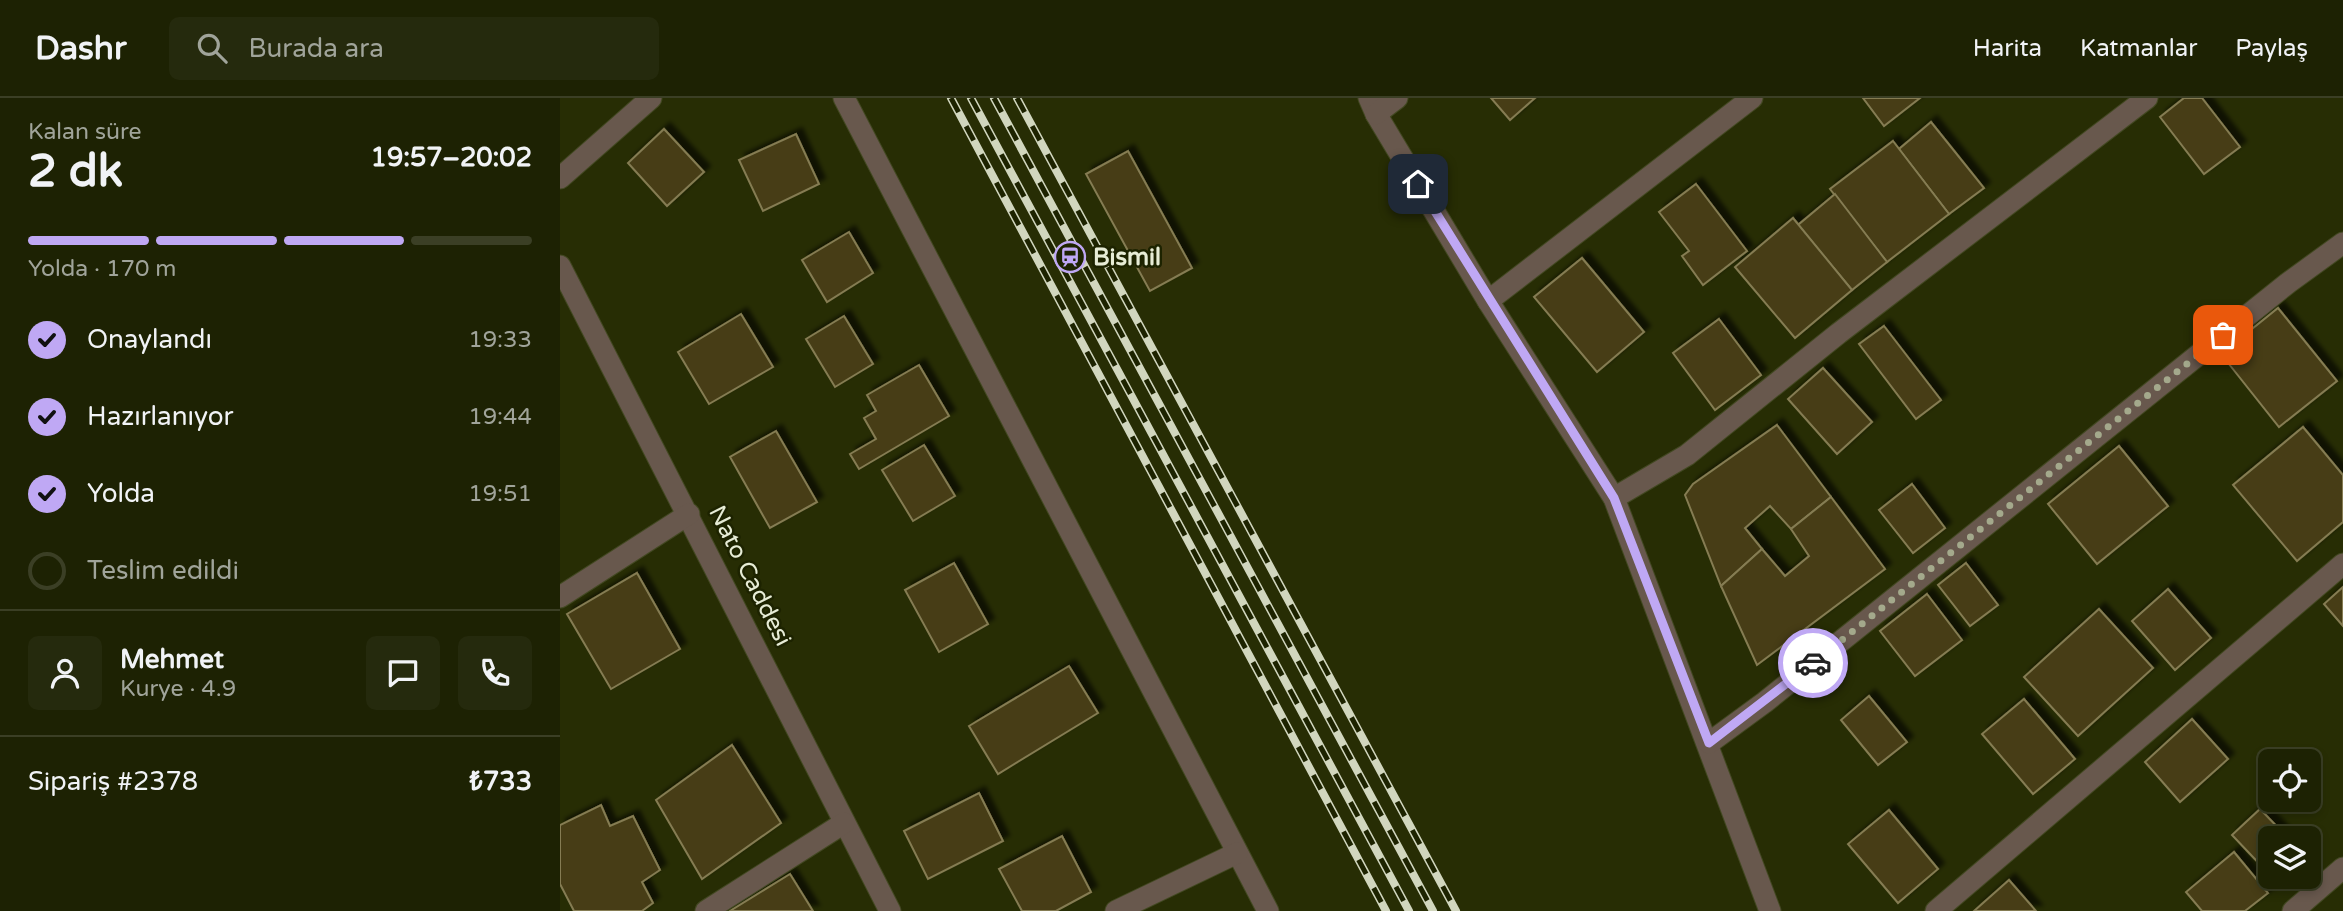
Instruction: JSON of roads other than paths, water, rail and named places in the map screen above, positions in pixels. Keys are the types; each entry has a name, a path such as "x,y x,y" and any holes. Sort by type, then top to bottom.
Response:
{"street":[{"path":"560,178 651,98"},
{"path":"844,98 980,352 1268,911"},
{"path":"1396,98 1372,106 1488,301 1614,498 1709,743 1770,911"},
{"path":"1488,301 1752,98"},
{"path":"1614,498 1686,455 1839,333 2147,98"},
{"path":"1709,743 1765,702 2288,283 2343,243"},
{"name":"Nato Caddesi","path":"560,266 890,911"},
{"path":"560,597 689,514"},
{"path":"1936,911 2343,564"},
{"path":"706,911 844,823"},
{"path":"1116,911 1237,853"},
{"path":"2293,911 2343,868"}],"railway":[{"path":"951,98 1386,911"},
{"path":"971,98 1409,911"},
{"path":"994,98 1433,911"},
{"path":"1017,98 1456,911"}],"place":[{"name":"Bismil","path":"1070,257"}]}
